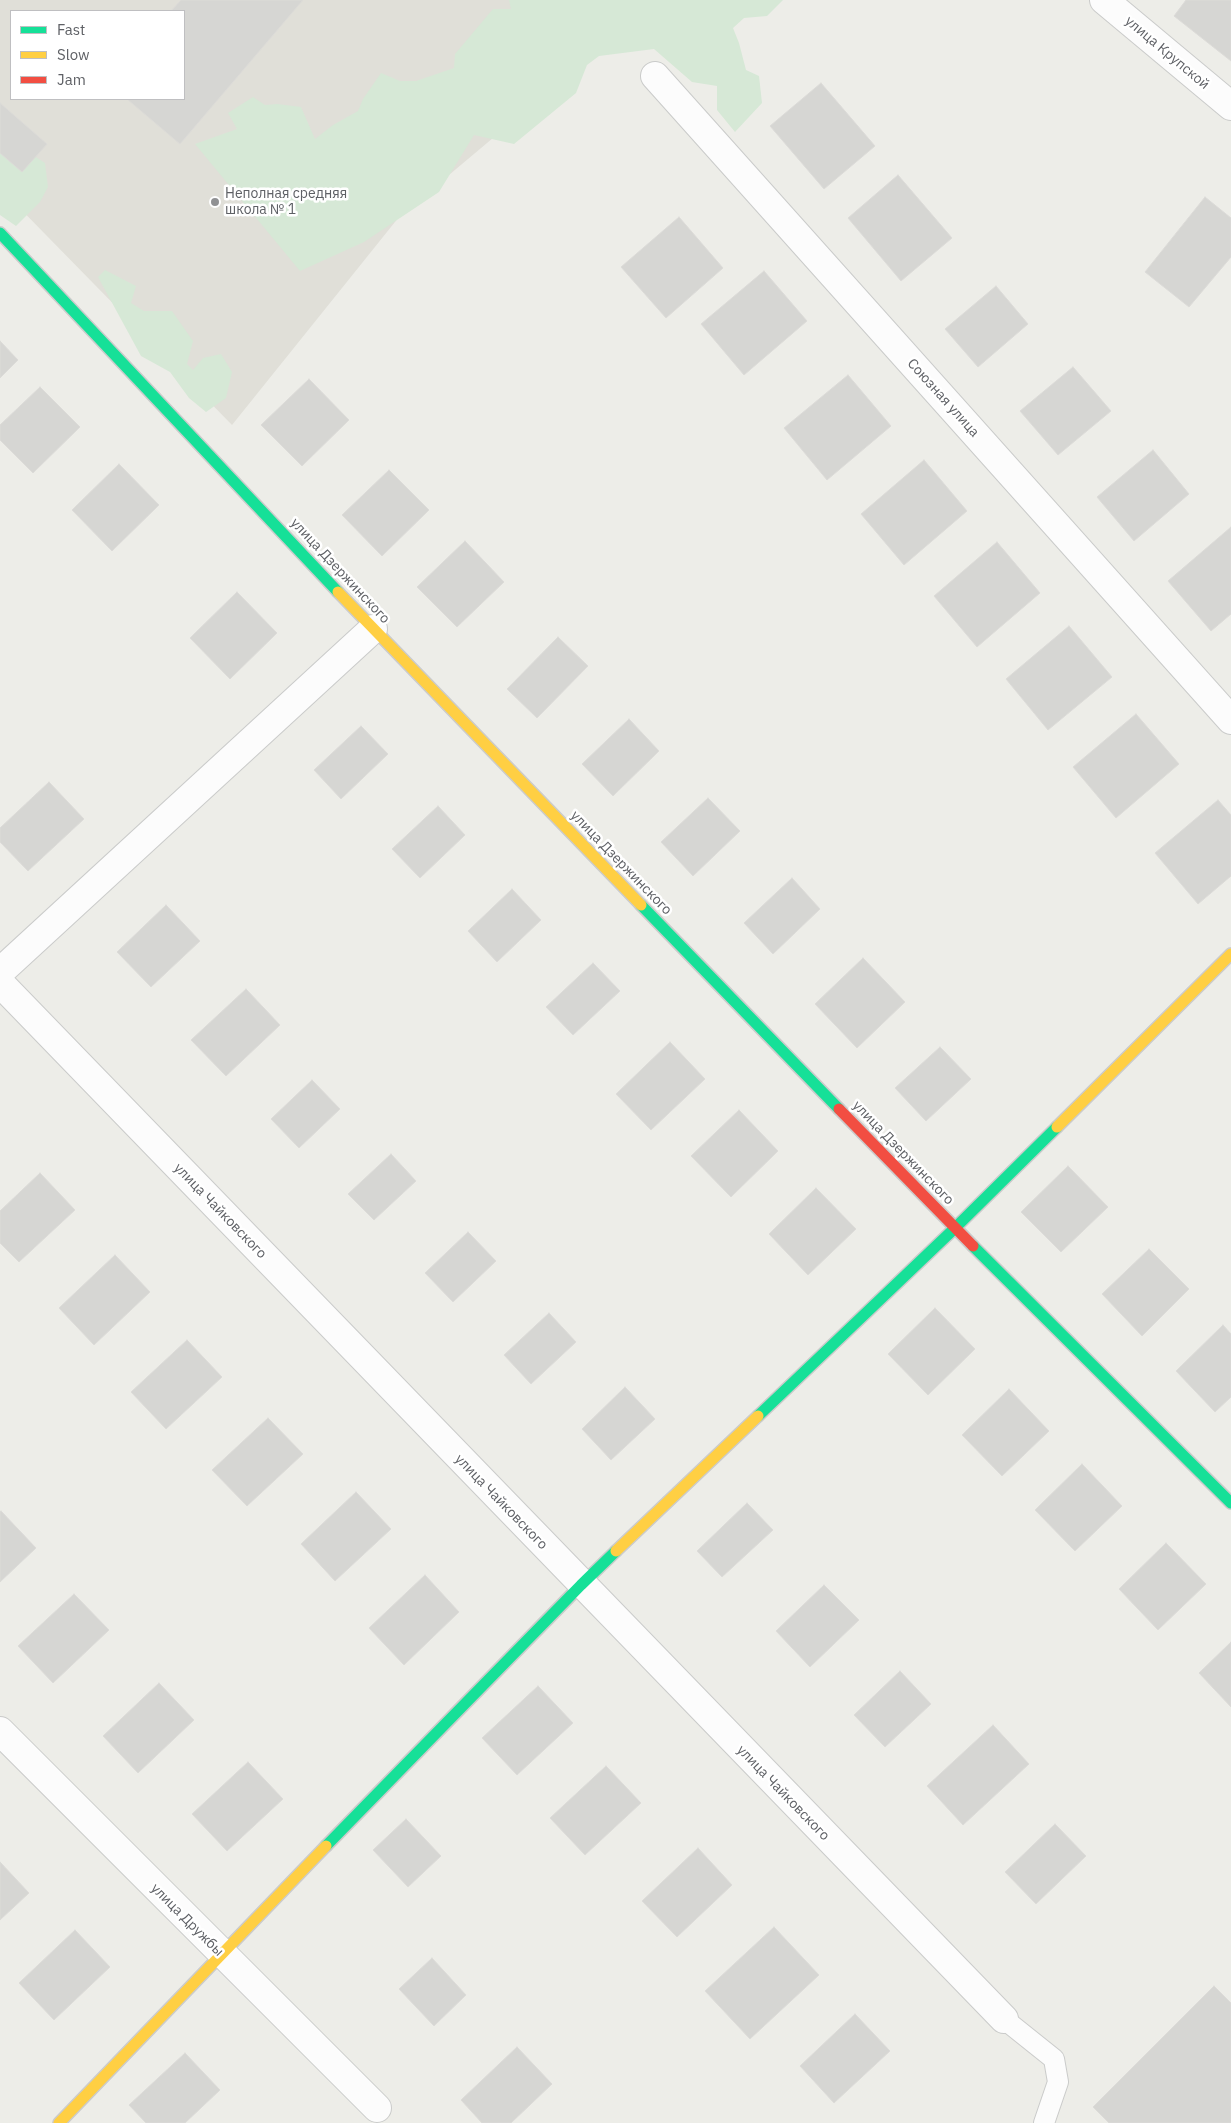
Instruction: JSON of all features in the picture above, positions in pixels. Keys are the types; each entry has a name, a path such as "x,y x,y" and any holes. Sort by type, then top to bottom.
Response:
{"street":[{"name":"улица Крупской","path":"1104,0 1231,106"},
{"name":"Союзная улица","path":"655,76 1231,720"},
{"name":"улица Дзержинского","path":"0,233 373,629 955,1228 1231,1503"},
{"path":"0,972 373,629"},
{"path":"59,2123 220,1954 581,1585 955,1228 1231,954"},
{"name":"улица Чайковского","path":"0,983 581,1585 1004,2019"},
{"name":"улица Дружбы","path":"0,1731 220,1954 376,2108"}],"lane":[{"path":"1004,2019 1054,2058 1058,2082 1044,2123"}],"shaded area":[{"name":"Неполная средняя школа № 1","path":"0,0 649,0 581,64 399,217 232,425 0,188"}],"green space":[{"path":"509,0 783,0 767,16 744,18 733,28 746,70 759,76 762,103 735,132 717,110 717,86 692,82 654,49 599,56 587,65 576,93 514,144 474,135 439,192 364,242 300,271 195,144 237,129 228,113 253,97 265,105 277,104 301,107 315,139 333,125 358,111 363,99 381,73 400,81 416,81 454,68 455,54 493,9 511,9"},
{"path":"0,134 45,163 48,187 40,202 16,226 0,215"},
{"path":"105,270 136,286 131,303 144,311 172,311 193,341 187,364 193,370 203,358 221,354 232,372 226,398 206,412 189,398 170,372 141,356 98,277"}],"building":[{"path":"181,0 303,0 180,144 128,100 185,100 185,10 172,10"},
{"path":"1186,0 1231,0 1231,61 1174,16"},
{"path":"821,83 875,146 824,189 770,126"},
{"path":"0,103 47,144 22,172 0,153"},
{"path":"898,175 952,238 901,281 848,218"},
{"path":"1205,197 1231,218 1231,257 1189,307 1145,272"},
{"path":"679,217 723,268 666,318 621,267"},
{"path":"764,271 807,321 744,375 701,324"},
{"path":"996,286 1028,324 978,367 945,329"},
{"path":"0,341 18,360 0,378"},
{"path":"1073,367 1111,411 1058,455 1020,411"},
{"path":"848,375 891,426 827,480 784,428"},
{"path":"309,379 349,420 302,466 261,425"},
{"path":"40,387 80,427 33,473 0,440 0,425"},
{"path":"1153,450 1189,494 1134,541 1097,497"},
{"path":"924,460 967,511 904,565 861,514"},
{"path":"119,464 159,505 112,551 72,510"},
{"path":"389,470 429,510 382,556 342,515"},
{"path":"1231,527 1231,614 1211,631 1168,581"},
{"path":"465,541 504,582 457,627 417,587"},
{"path":"997,542 1040,593 977,647 934,596"},
{"path":"237,592 277,633 230,679 190,638"},
{"path":"1069,626 1112,677 1048,730 1006,679"},
{"path":"558,637 588,666 537,718 507,689"},
{"path":"1136,714 1179,764 1116,818 1073,767"},
{"path":"629,719 659,751 613,796 582,764"},
{"path":"361,726 388,754 341,799 314,770"},
{"path":"49,782 84,819 28,871 0,842 0,828"},
{"path":"708,798 740,831 693,876 661,842"},
{"path":"1218,800 1231,815 1231,876 1198,904 1155,853"},
{"path":"438,806 465,835 420,878 392,849"},
{"path":"792,878 820,909 773,954 744,923"},
{"path":"512,889 541,920 497,962 468,931"},
{"path":"166,905 200,941 151,987 117,952"},
{"path":"863,958 905,1002 857,1048 815,1004"},
{"path":"593,963 620,991 573,1035 546,1007"},
{"path":"246,989 280,1025 226,1076 191,1040"},
{"path":"670,1042 705,1079 651,1130 616,1094"},
{"path":"940,1047 971,1079 926,1121 895,1088"},
{"path":"312,1080 340,1109 299,1148 271,1119"},
{"path":"739,1110 778,1151 731,1197 691,1156"},
{"path":"391,1154 416,1181 374,1220 348,1194"},
{"path":"1068,1166 1108,1207 1061,1252 1021,1212"},
{"path":"40,1173 75,1210 19,1262 0,1243 0,1211"},
{"path":"816,1188 856,1229 808,1275 769,1234"},
{"path":"468,1232 496,1261 453,1302 425,1273"},
{"path":"1149,1249 1189,1289 1142,1336 1102,1294"},
{"path":"115,1255 150,1292 94,1345 59,1308"},
{"path":"935,1308 975,1349 928,1395 888,1354"},
{"path":"549,1313 576,1342 531,1384 504,1355"},
{"path":"1223,1325 1231,1334 1231,1397 1215,1412 1176,1371"},
{"path":"187,1340 222,1377 166,1429 131,1392"},
{"path":"625,1387 655,1419 611,1460 582,1429"},
{"path":"1009,1389 1049,1431 1002,1476 962,1435"},
{"path":"268,1418 303,1454 247,1506 212,1470"},
{"path":"1082,1464 1122,1506 1075,1551 1035,1510"},
{"path":"356,1492 391,1529 335,1581 301,1544"},
{"path":"747,1503 773,1530 722,1577 697,1551"},
{"path":"0,1512 36,1548 0,1582"},
{"path":"1166,1543 1206,1584 1158,1630 1119,1589"},
{"path":"425,1575 459,1612 404,1665 369,1628"},
{"path":"824,1585 859,1620 810,1667 776,1631"},
{"path":"74,1594 109,1630 53,1683 18,1646"},
{"path":"1231,1642 1231,1707 1199,1673"},
{"path":"900,1671 931,1704 885,1747 854,1715"},
{"path":"159,1683 194,1720 138,1773 103,1736"},
{"path":"538,1686 573,1723 517,1775 482,1738"},
{"path":"993,1725 1029,1764 963,1825 927,1786"},
{"path":"248,1762 283,1799 227,1851 192,1814"},
{"path":"606,1766 641,1803 585,1855 550,1818"},
{"path":"406,1819 441,1856 408,1887 373,1850"},
{"path":"1055,1824 1086,1856 1036,1904 1005,1872"},
{"path":"698,1848 732,1885 677,1937 642,1901"},
{"path":"0,1862 29,1893 0,1920"},
{"path":"774,1927 819,1975 750,2039 705,1991"},
{"path":"75,1930 110,1967 54,2020 19,1983"},
{"path":"432,1958 466,1995 434,2026 399,1989"},
{"path":"1214,1986 1231,2003 1231,2123 1109,2123 1093,2107"},
{"path":"855,2014 890,2051 834,2103 800,2066"},
{"path":"517,2047 552,2084 511,2123 482,2123 461,2100"},
{"path":"185,2053 220,2090 185,2123 146,2123 129,2105"}],"traffic: fast":[{"path":"0,233 338,592"},
{"path":"641,905 839,1109"},
{"path":"758,1416 955,1228 1057,1127"},
{"path":"973,1246 1231,1503"},
{"path":"326,1846 616,1551"}],"traffic: slow":[{"path":"338,592 641,905"},
{"path":"1057,1127 1231,954"},
{"path":"616,1551 758,1416"},
{"path":"59,2123 326,1846"}],"traffic: jam":[{"path":"839,1109 973,1246"}],"place":[{"name":"Неполная средняя школа № 1","path":"215,202"}]}
